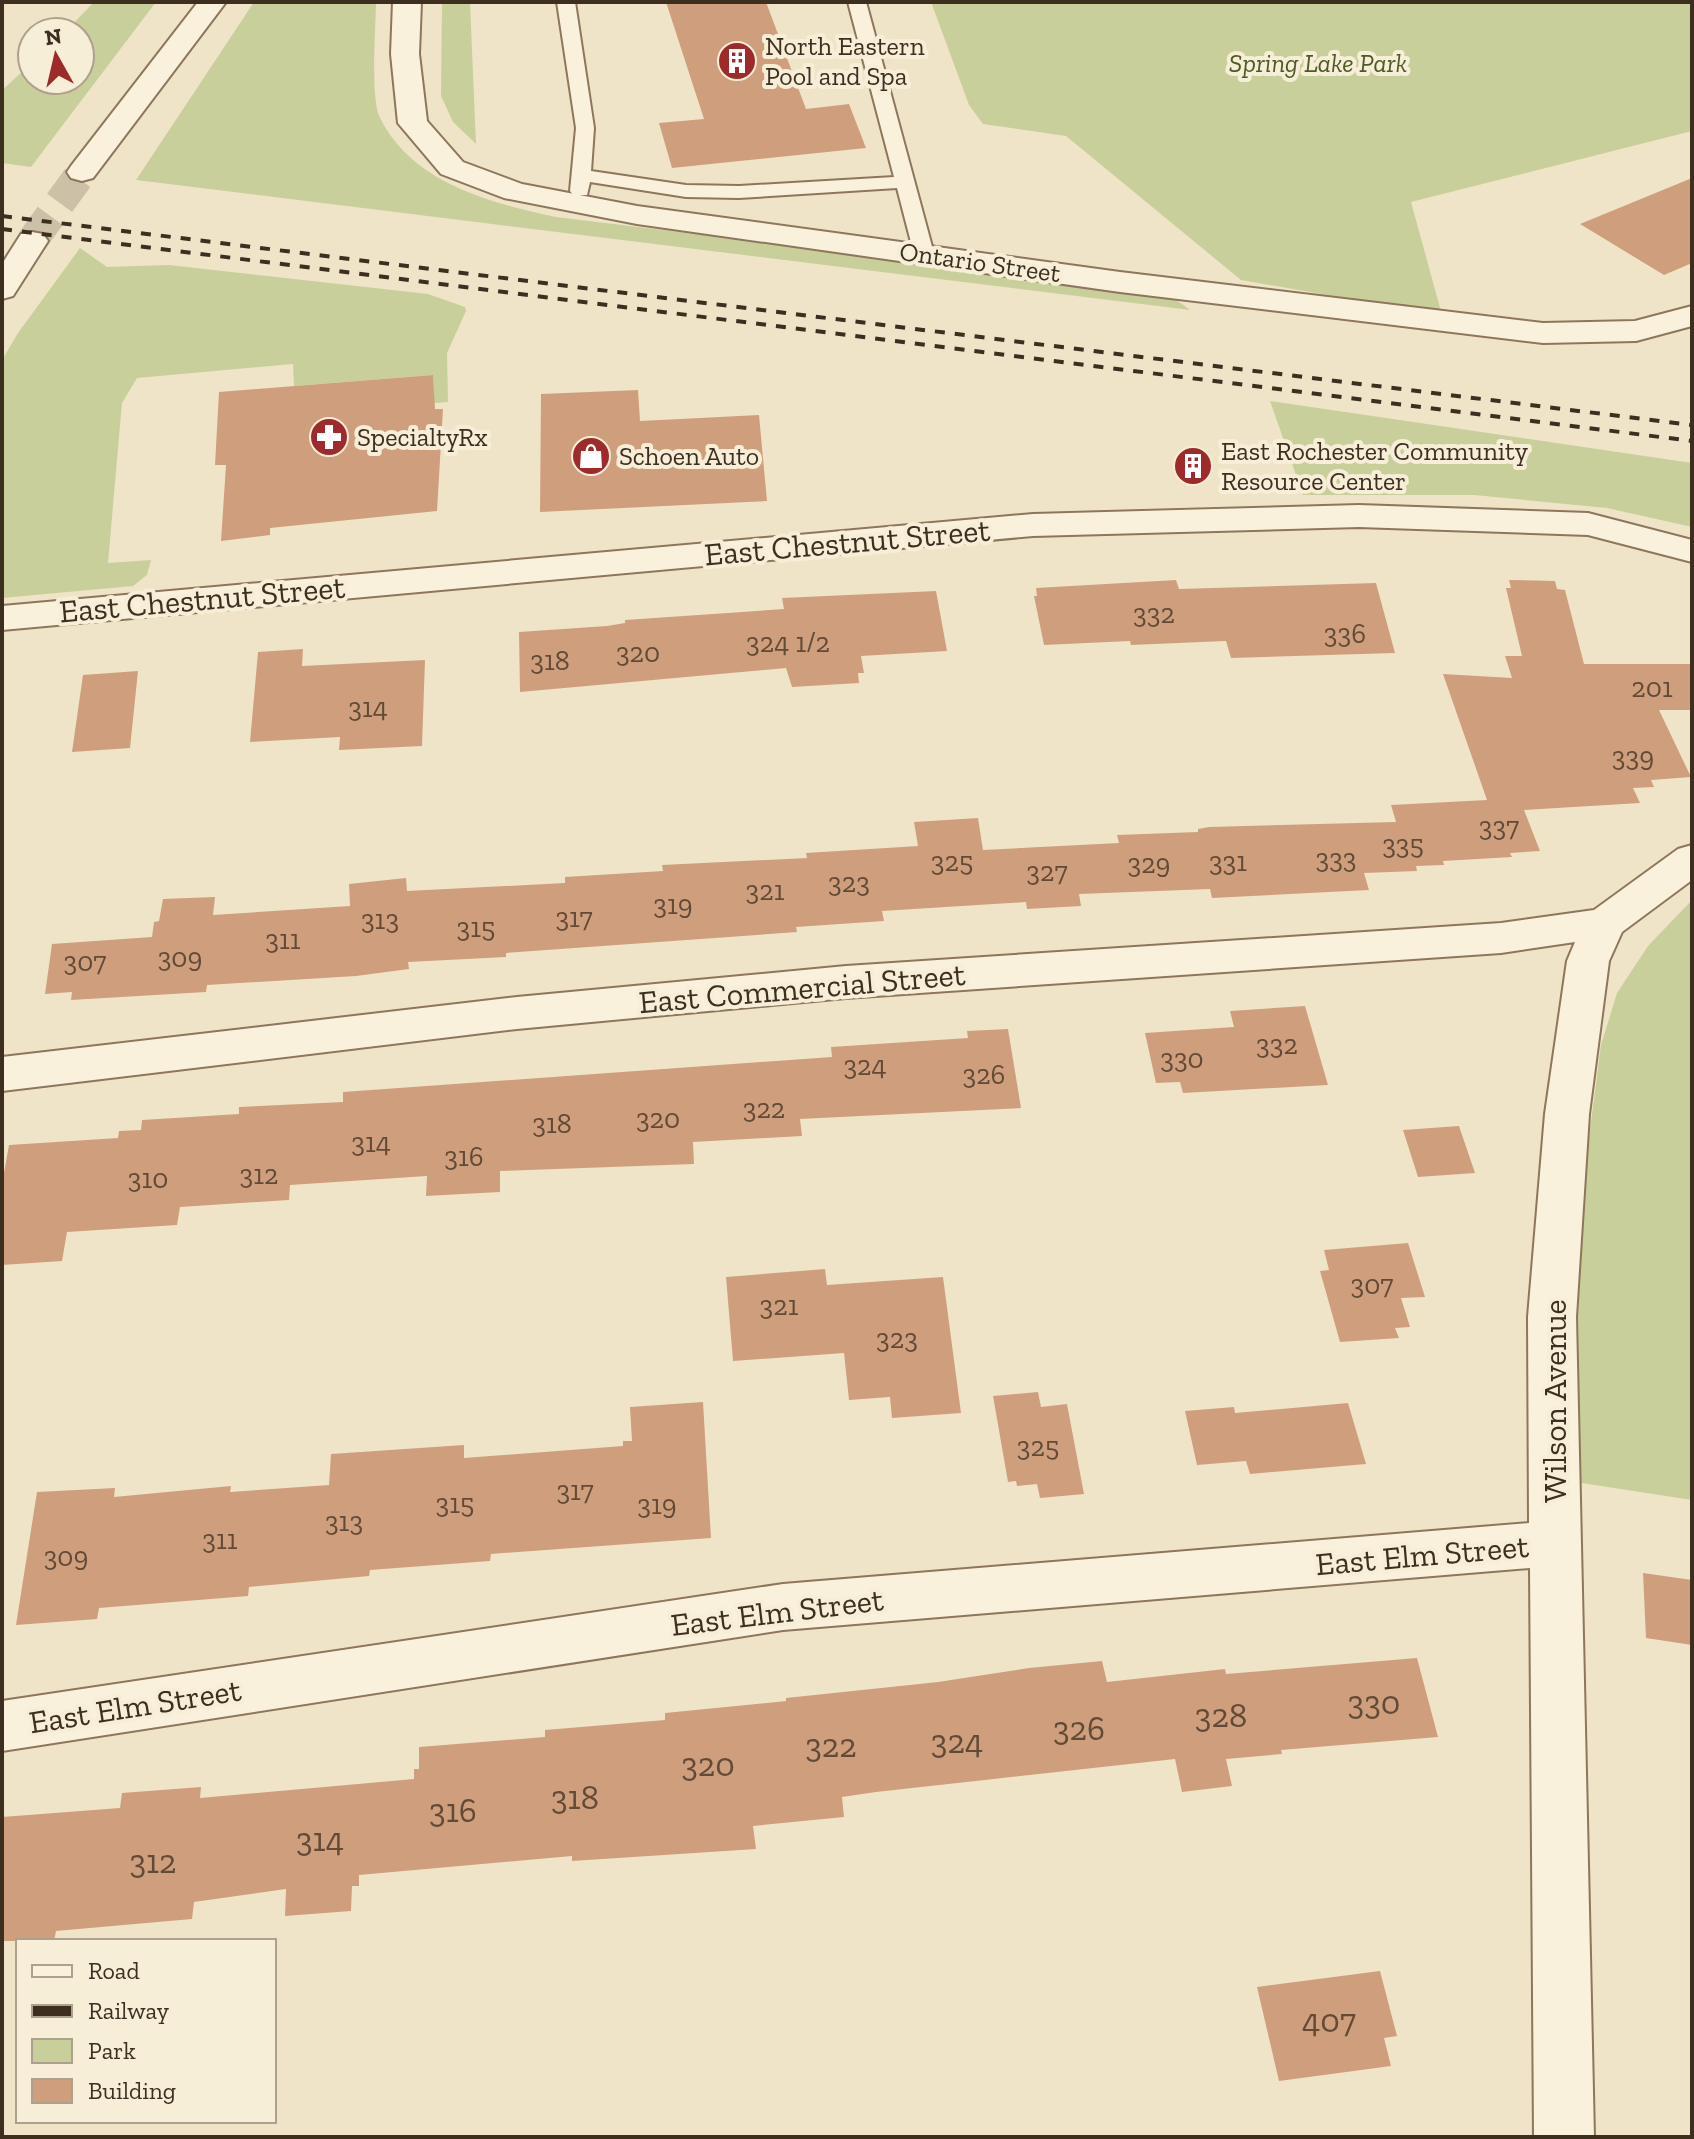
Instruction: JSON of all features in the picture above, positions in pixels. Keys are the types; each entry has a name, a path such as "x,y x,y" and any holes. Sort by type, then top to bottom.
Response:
{"street":[{"path":"82,172 212,2"},
{"name":"Ontario Street","path":"407,2 405,54 413,123 452,168 515,192 580,190 924,254 1543,333 1636,331 1692,316"},
{"path":"2,289 32,241"},
{"name":"East Chestnut Street","path":"2,618 1033,525 1359,516 1588,524 1692,551"},
{"name":"Wilson Avenue","path":"1564,2137 1552,1317 1567,1114 1588,961 1605,923 1692,859"},
{"name":"East Commercial Street","path":"2,1074 517,1013 846,982 1501,938 1605,923"},
{"name":"East Elm Street","path":"2,1726 783,1607 1556,1543"}],"lane":[{"path":"566,2 585,128 580,190 739,192 905,182"},
{"path":"857,2 924,254"}],"green space":[{"path":"94,2 156,2 96,81 96,16 80,16"},
{"path":"254,2 376,2 374,79 380,118 394,141 412,159 433,175 481,197 556,217 1134,288 1164,295 1190,310 136,180"},
{"path":"442,2 470,2 476,144 453,122 441,96"},
{"name":"Spring Lake Park","path":"931,2 1692,2 1692,131 1411,202 1442,315 1241,280 1066,136 983,124 969,105"},
{"path":"16,77 16,96 85,96 31,167 2,163 2,90"},
{"path":"80,248 107,267 169,265 428,294 465,307 447,353 448,402 434,403 433,375 294,386 293,364 137,378 122,403 108,563 151,560 147,575 133,586 2,598 2,360"},
{"path":"1270,401 1692,463 1692,527 1607,508 1474,495 1303,495"},
{"path":"1692,900 1692,1500 1575,1482 1579,1214 1601,1045 1617,993 1648,946"}],"building":[{"name":"North Eastern Pool and Spa","path":"666,2 766,2 806,109 849,104 866,148 672,168 659,123 704,119"},
{"path":"1692,178 1692,263 1664,275 1580,224"},
{"name":"SpecialtyRx","path":"433,375 435,409 443,409 437,511 270,528 270,535 221,541 226,465 215,465 219,392"},
{"path":"638,390 640,421 759,415 767,501 540,512 541,394"},
{"path":"1176,580 1179,589 1376,583 1395,653 1231,658 1226,641 1044,645 1034,596 1037,596 1036,588"},
{"path":"1509,580 1555,581 1557,589 1565,590 1584,664 1692,664 1692,710 1659,710 1691,777 1651,780 1654,787 1633,788 1640,803 1524,810 1540,851 1510,853 1512,857 1443,861 1444,865 1416,866 1417,871 1364,873 1369,890 1212,898 1210,889 1079,894 1081,906 1027,909 1026,902 882,911 884,921 796,927 797,932 506,953 506,957 408,962 409,969 356,976 207,985 206,992 71,1000 72,992 45,994 52,944 152,937 163,899 215,897 213,915 350,906 349,884 406,878 407,891 565,883 565,877 663,871 662,865 807,858 806,853 918,846 914,822 978,818 983,850 1119,843 1117,835 1198,832 1198,829 1209,827 1396,822 1391,805 1487,800 1443,674 1512,678 1505,656 1522,656 1506,588 1511,588"},
{"path":"936,591 947,651 861,656 864,673 858,673 859,683 792,687 786,668 520,692 519,632 607,626 625,623 625,620 784,609 782,598"},
{"path":"303,649 302,666 425,660 422,746 339,750 340,737 250,742 258,652"},
{"path":"138,671 130,748 72,752 83,675"},
{"path":"1305,1006 1328,1085 1183,1093 1180,1082 1156,1083 1145,1033 1234,1027 1230,1011"},
{"path":"1008,1029 1021,1108 800,1119 802,1136 693,1142 694,1164 500,1171 500,1192 426,1196 427,1176 290,1185 289,1200 180,1207 177,1225 67,1232 62,1261 2,1265 2,1184 9,1145 118,1138 119,1131 141,1130 142,1120 239,1114 239,1107 343,1102 343,1092 832,1057 831,1047 968,1038 967,1031"},
{"path":"1459,1126 1475,1173 1418,1177 1403,1130"},
{"path":"1408,1243 1425,1297 1401,1298 1410,1327 1395,1328 1399,1338 1340,1342 1320,1271 1329,1270 1324,1250"},
{"path":"825,1269 827,1285 943,1277 961,1413 892,1418 890,1397 849,1400 844,1353 733,1361 726,1277"},
{"path":"1038,1392 1041,1407 1067,1404 1084,1494 1040,1498 1037,1484 1017,1486 1016,1481 1008,1482 993,1396"},
{"path":"703,1402 711,1538 491,1554 490,1561 370,1570 369,1576 249,1587 248,1596 99,1608 97,1619 16,1625 37,1492 115,1488 114,1497 231,1486 230,1492 329,1485 331,1454 464,1445 464,1458 623,1446 623,1441 632,1441 630,1407"},
{"path":"1348,1403 1366,1464 1250,1474 1246,1461 1197,1465 1185,1411 1234,1407 1235,1413"},
{"path":"1643,1573 1692,1580 1692,1645 1646,1638"},
{"path":"1417,1658 1438,1737 1281,1750 1282,1754 1226,1759 1232,1786 1182,1792 1175,1759 876,1792 842,1797 844,1817 753,1826 756,1849 572,1861 572,1856 359,1875 359,1886 352,1886 351,1911 285,1916 286,1889 194,1902 192,1919 56,1931 54,1939 2,1941 2,1817 120,1808 122,1793 201,1787 200,1798 414,1779 414,1769 419,1769 419,1747 545,1737 545,1730 665,1720 665,1713 786,1701 786,1698 938,1682 1029,1668 1102,1661 1107,1682 1225,1669 1226,1674"},
{"path":"1380,1971 1397,2036 1384,2038 1391,2066 1279,2081 1257,1987"}],"tunnel":[{"path":"32,241 82,172"}],"railway":[{"path":"2,216 1692,425"},
{"path":"2,229 1692,441"}],"place":[{"name":"North Eastern Pool and Spa","path":"737,61"},
{"name":"SpecialtyRx","path":"329,437"},
{"name":"Schoen Auto","path":"591,456"},
{"name":"East Rochester Community Resource Center","path":"1193,466"}]}
